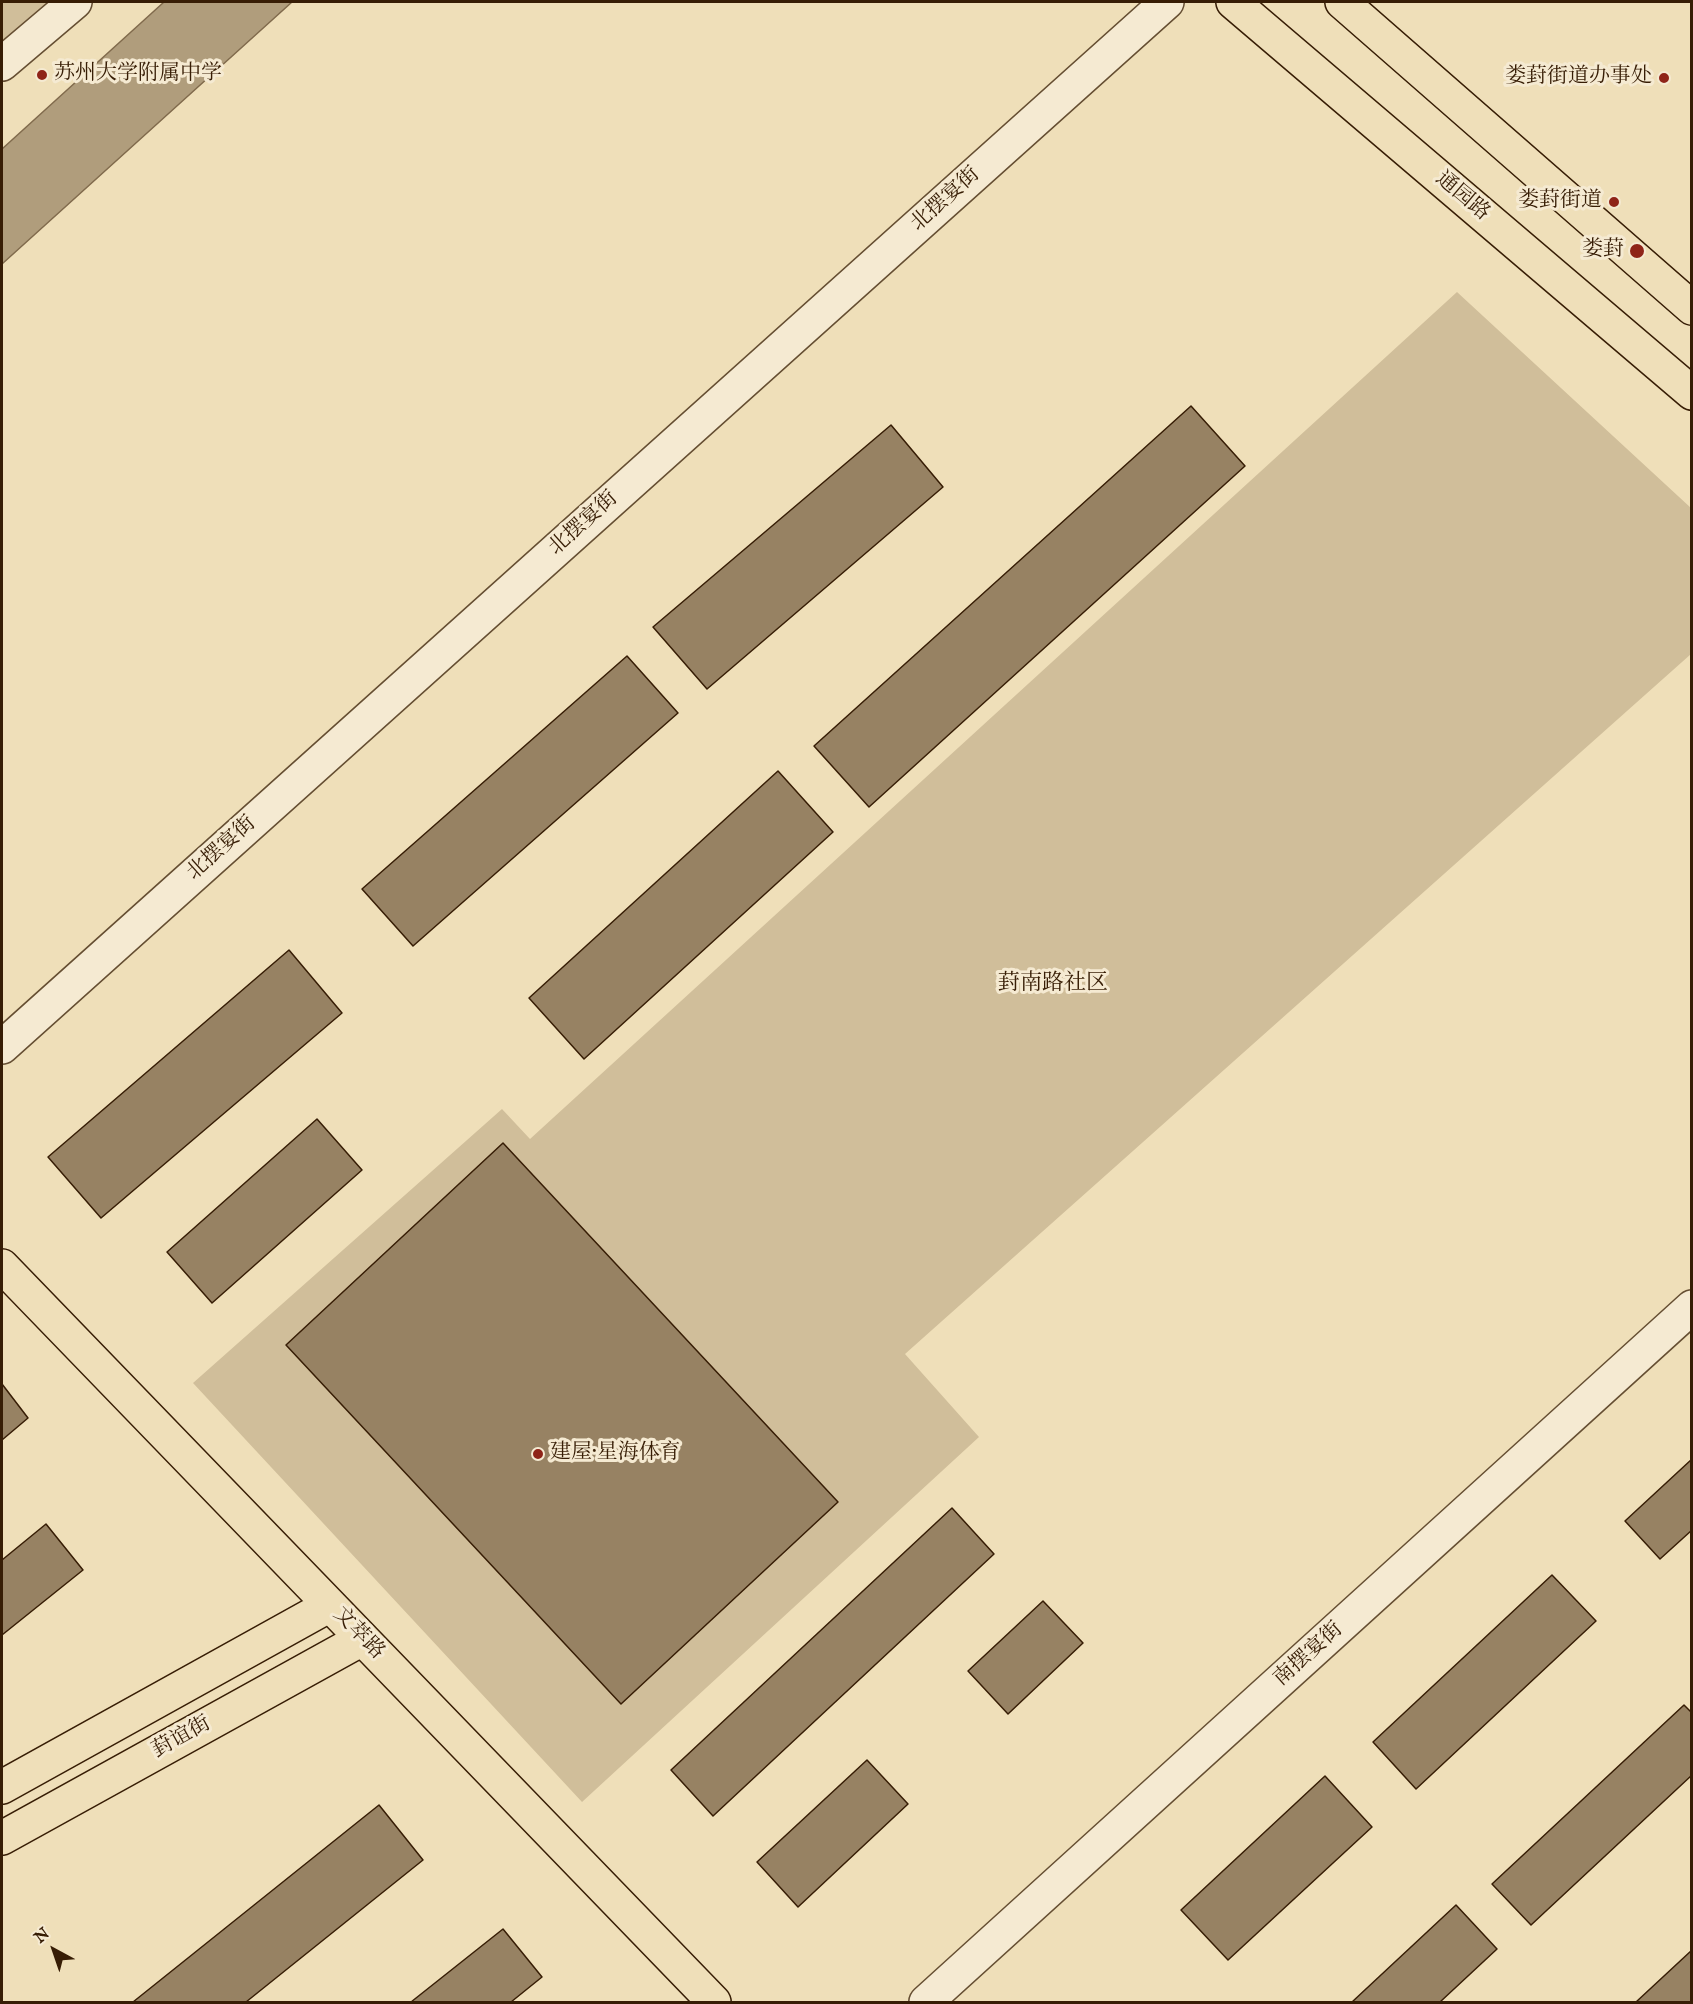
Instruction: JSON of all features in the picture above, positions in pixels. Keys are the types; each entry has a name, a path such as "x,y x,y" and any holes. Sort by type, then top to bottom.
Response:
{"main road":[{"name":"通园路","path":"1233,2 1692,393"},
{"path":"1342,2 1692,308"},
{"name":"文萃路","path":"2,1266 714,2002"},
{"path":"2,1787 330,1605"},
{"name":"葑谊街","path":"2,1838 362,1639"}],"street":[{"path":"2,64 75,2"},
{"name":"北摆宴街","path":"2,1047 1167,2"},
{"name":"南摆宴街","path":"926,2002 1692,1307"}],"shaded area":[{"path":"2,2 66,2 2,57"},
{"path":"164,2 292,2 2,264 2,149"},
{"path":"1457,292 1691,508 1691,654 905,1354 979,1437 582,1802 193,1383 502,1109 530,1139"}],"building":[{"path":"1191,406 1245,466 869,807 814,746"},
{"path":"891,425 943,487 707,689 653,627"},
{"path":"627,656 678,713 413,946 362,889"},
{"path":"778,771 833,832 584,1059 529,998"},
{"path":"289,950 342,1013 101,1218 48,1157"},
{"path":"317,1119 362,1170 212,1303 167,1252"},
{"name":"建屋·星海体育","path":"503,1143 838,1502 621,1704 286,1345"},
{"path":"2,1384 28,1418 2,1440"},
{"path":"1692,1459 1692,1530 1660,1559 1625,1521"},
{"path":"952,1508 994,1554 713,1816 671,1770"},
{"path":"46,1524 83,1570 2,1635 2,1560"},
{"path":"1552,1575 1596,1621 1416,1789 1373,1742"},
{"path":"1043,1601 1083,1643 1008,1714 968,1671"},
{"path":"1684,1705 1692,1713 1692,1775 1531,1925 1492,1884"},
{"path":"867,1760 908,1804 798,1907 757,1862"},
{"path":"1325,1776 1372,1827 1228,1960 1181,1910"},
{"path":"379,1805 423,1860 246,2002 133,2002"},
{"path":"1456,1905 1497,1949 1440,2002 1352,2002"},
{"path":"503,1929 542,1977 511,2002 411,2002"},
{"path":"1692,1950 1692,2002 1636,2002"}],"place":[{"name":"苏州大学附属中学","path":"42,75"},
{"name":"娄葑街道办事处","path":"1664,78"},
{"name":"娄葑街道","path":"1614,202"},
{"name":"娄葑","path":"1637,251"},
{"name":"建屋·星海体育","path":"538,1454"}],"district":[{"name":"葑南路社区","path":"1053,984"}]}
